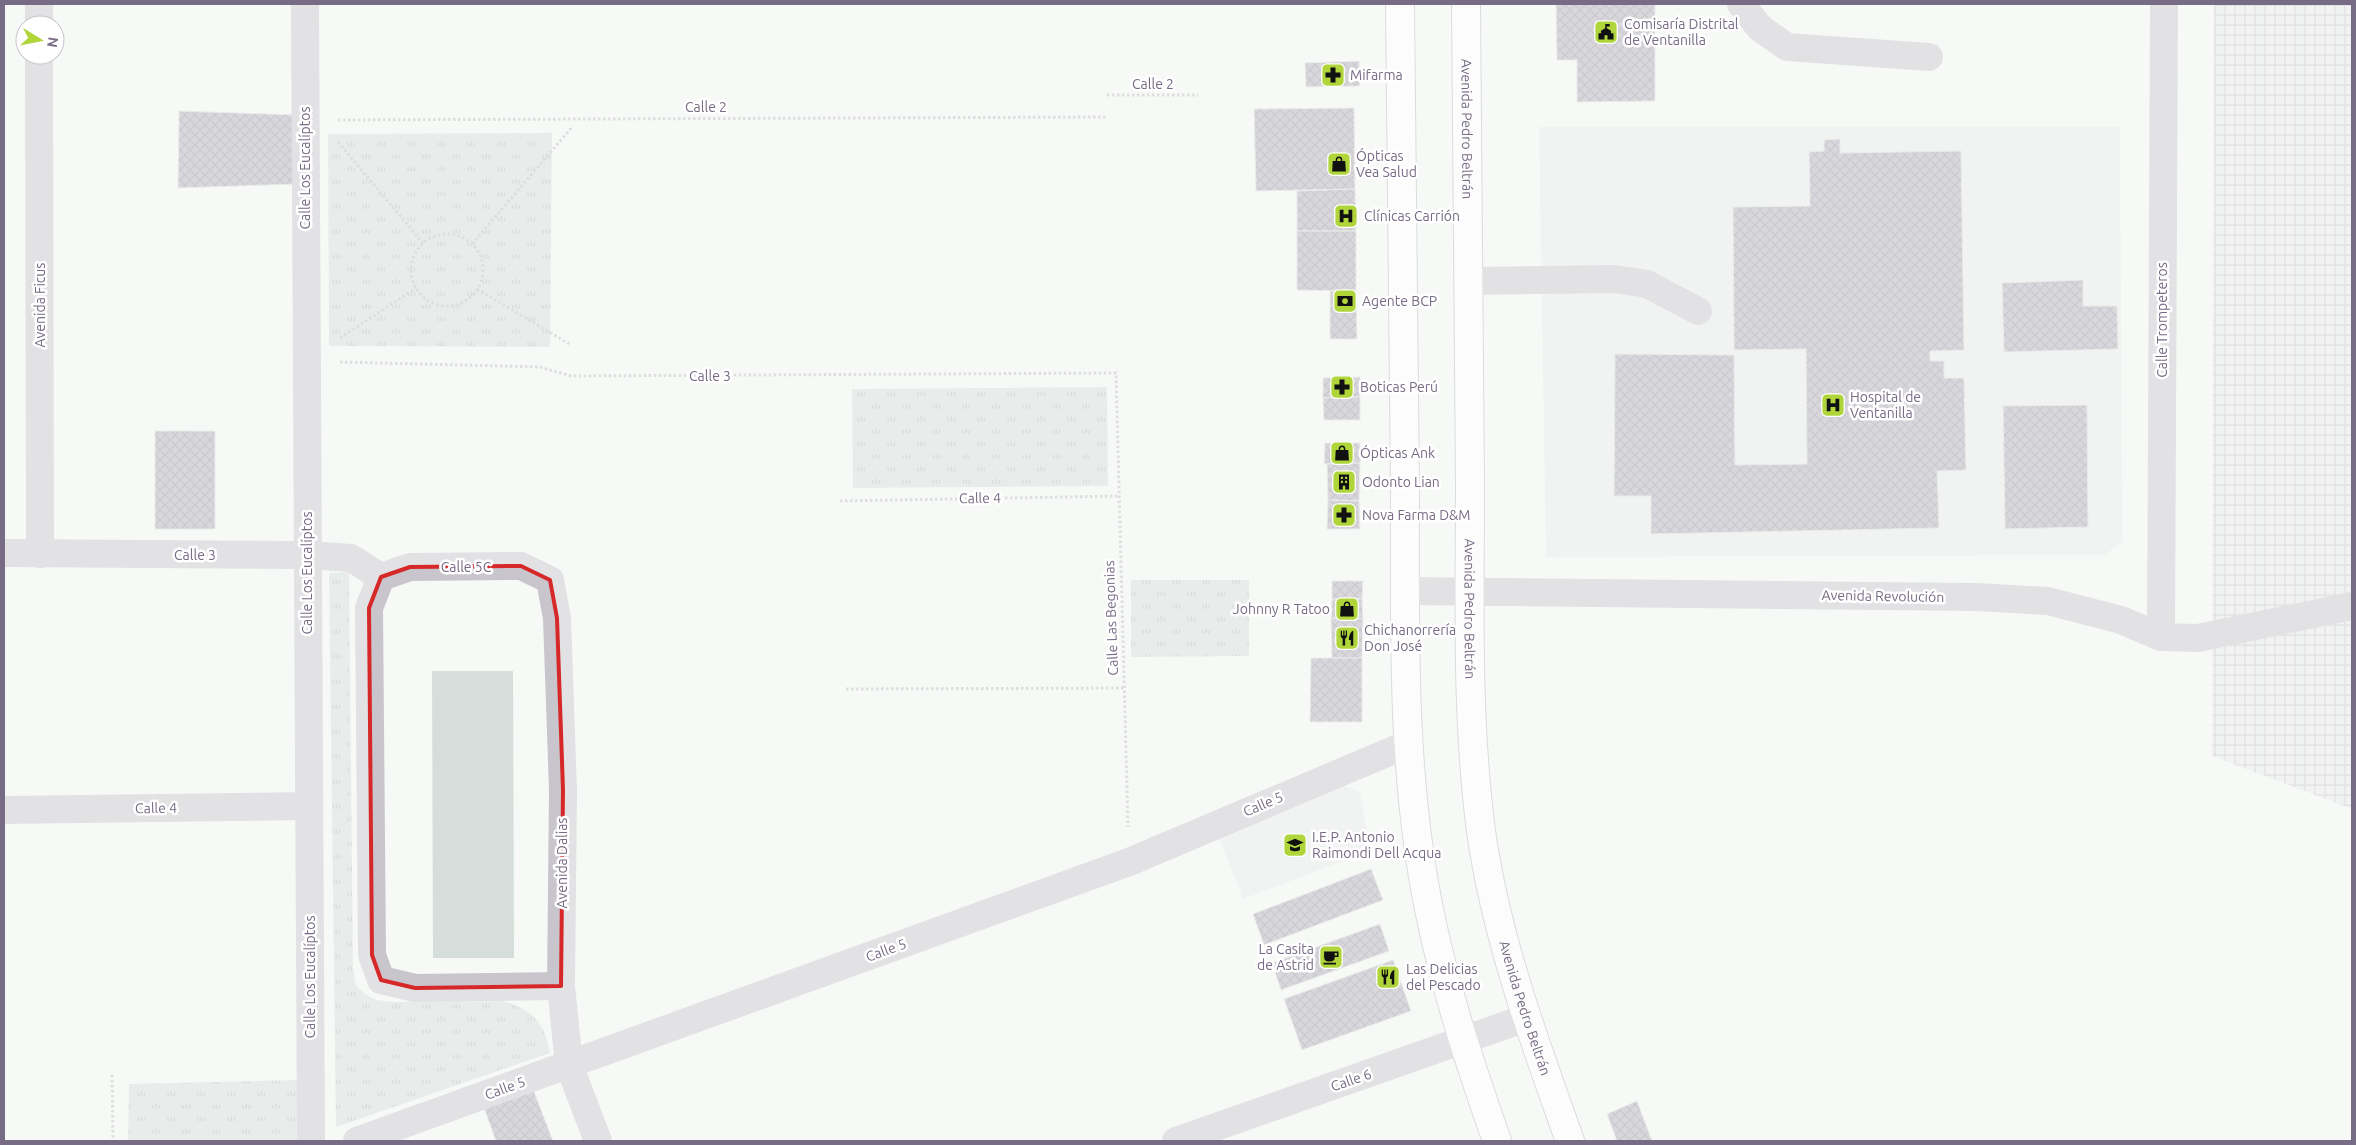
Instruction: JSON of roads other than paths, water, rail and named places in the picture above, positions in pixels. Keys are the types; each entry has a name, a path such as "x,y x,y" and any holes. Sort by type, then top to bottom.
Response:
{"main road":[{"path":"1400,4 1408,744 1413,801 1429,907 1448,991 1462,1040 1497,1141"},
{"name":"Avenida Pedro Beltrán","path":"1466,4 1470,590 1474,758 1482,833 1495,904 1526,1018 1570,1141"}],"street":[{"name":"Calle Los Eucalíptos","path":"305,4 313,120 306,361 311,1141"},
{"path":"1741,4 1760,28 1787,47 1929,57"},
{"name":"Calle Trompeteros","path":"2161,637 2164,4"},
{"name":"Avenida Ficus","path":"39,65 40,554"},
{"path":"1468,282 1615,279 1647,284 1698,311"},
{"name":"Calle 3","path":"4,553 307,555 351,558 382,577"},
{"name":"Calle 5C","path":"382,577 410,567 521,566 550,580"},
{"path":"382,577 369,608 372,955 381,980 415,988 561,986"},
{"name":"Avenida Dalias","path":"550,580 557,618 562,780 561,986 569,1064 598,1141"},
{"name":"Avenida Revolución","path":"1405,591 1470,590 1976,597 2048,601 2121,620 2161,637 2198,638 2352,606"},
{"name":"Calle 5","path":"357,1141 1129,862 1408,744"},
{"name":"Calle 4","path":"4,810 309,806"},
{"name":"Calle 6","path":"1182,1140 1526,1018"}],"place":[{"name":"Comisaría Distrital de Ventanilla","path":"1606,32"},
{"name":"Mifarma","path":"1333,75"},
{"name":"Ópticas Vea Salud","path":"1339,164"},
{"name":"Clínicas Carrión","path":"1346,216"},
{"name":"Agente BCP","path":"1345,301"},
{"name":"Boticas Perú","path":"1342,387"},
{"name":"Hospital de Ventanilla","path":"1833,405"},
{"name":"Ópticas Ank","path":"1342,453"},
{"name":"Odonto Lian","path":"1344,482"},
{"name":"Nova Farma D&M","path":"1344,515"},
{"name":"Johnny R Tatoo","path":"1347,609"},
{"name":"Chichanorrería Don José","path":"1347,638"},
{"name":"I.E.P. Antonio Raimondi Dell Acqua","path":"1295,845"},
{"name":"La Casita de Astrid","path":"1331,957"},
{"name":"Las Delicias del Pescado","path":"1388,977"}]}
